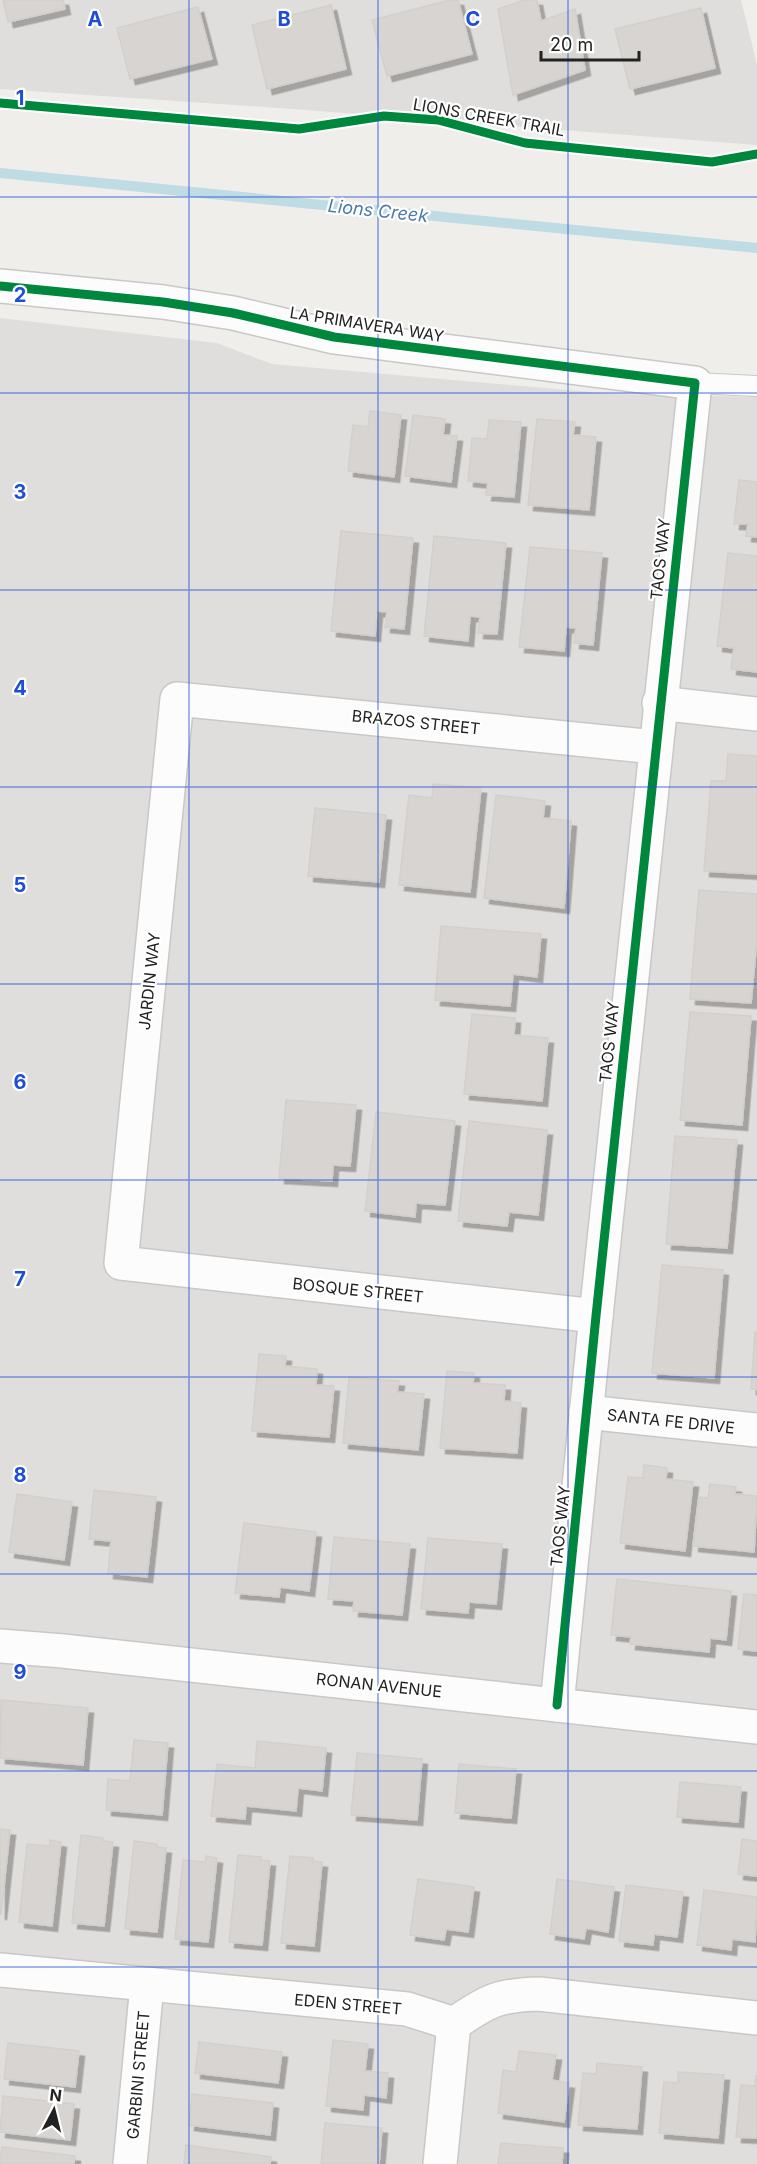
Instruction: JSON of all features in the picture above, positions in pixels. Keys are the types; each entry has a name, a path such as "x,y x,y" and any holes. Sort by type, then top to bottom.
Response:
{"street":[{"name":"LA PRIMAVERA WAY","path":"0,286 163,302 233,313 282,327 334,337 695,383"},
{"name":"TAOS WAY","path":"558,1705 659,703 695,383"},
{"name":"BRAZOS STREET","path":"177,699 655,747"},
{"name":"JARDIN WAY","path":"121,1263 177,699"},
{"path":"659,703 757,714"},
{"name":"BOSQUE STREET","path":"121,1263 596,1316"},
{"name":"SANTA FE DRIVE","path":"586,1412 757,1430"},
{"name":"RONAN AVENUE","path":"0,1646 75,1652 757,1727"},
{"name":"EDEN STREET","path":"0,1970 407,2009 454,2024"},
{"name":"GARBINI STREET","path":"130,2164 147,1985"},
{"path":"440,2164 454,2024 481,2004 511,1995 539,1994 757,2018"}],"lane":[{"path":"695,383 757,386"}],"shaded area":[{"path":"0,0 741,0 757,65 757,145 0,89"},
{"path":"0,318 217,343 272,364 613,394 757,397 757,2164 0,2164"}],"building":[{"path":"3,0 63,0 65,9 8,22"},
{"path":"450,0 458,0 472,54 387,76 372,20"},
{"path":"524,0 537,0 541,21 575,9 585,70 513,95 498,9"},
{"path":"331,5 346,69 267,89 252,25"},
{"path":"198,7 212,59 130,79 117,28"},
{"path":"701,8 715,68 630,89 615,29"},
{"path":"370,411 401,415 394,477 348,471 353,425 368,427"},
{"path":"413,415 445,419 443,435 457,436 451,482 405,476"},
{"path":"537,419 575,422 573,435 596,437 589,510 528,505"},
{"path":"489,420 521,422 514,497 486,495 488,483 468,481 472,438 487,439"},
{"path":"739,480 757,482 757,537 746,536 748,524 734,524"},
{"path":"341,531 413,538 404,629 385,627 387,612 377,611 375,636 331,631"},
{"path":"434,536 506,543 497,634 478,633 480,617 470,616 468,641 424,636"},
{"path":"530,547 602,553 593,645 574,643 576,628 566,627 564,651 519,647"},
{"path":"728,553 757,556 757,672 731,669 734,648 717,646"},
{"path":"728,754 757,756 757,874 704,871 711,781 726,781"},
{"path":"433,784 481,788 470,892 399,885 409,795 432,798"},
{"path":"496,795 545,801 543,818 571,821 564,908 484,898"},
{"path":"315,808 386,815 379,882 308,876"},
{"path":"699,890 757,894 757,939 751,1003 690,999"},
{"path":"441,926 541,934 537,977 513,974 510,1006 435,1000"},
{"path":"690,1012 751,1016 742,1125 680,1120"},
{"path":"472,1014 515,1018 514,1035 548,1038 542,1101 464,1094"},
{"path":"286,1100 356,1105 350,1166 333,1165 332,1181 279,1178"},
{"path":"376,1112 455,1121 445,1205 416,1203 415,1217 365,1211"},
{"path":"469,1121 547,1130 538,1215 509,1212 507,1226 458,1221"},
{"path":"675,1136 737,1140 727,1248 666,1244"},
{"path":"662,1265 723,1270 714,1378 652,1373"},
{"path":"755,1332 757,1333 757,1389 751,1389"},
{"path":"259,1354 286,1356 285,1366 317,1369 316,1385 334,1386 329,1437 252,1431"},
{"path":"447,1371 474,1373 473,1383 505,1385 504,1401 521,1403 517,1453 440,1448"},
{"path":"349,1377 399,1381 397,1392 424,1394 418,1450 343,1443"},
{"path":"644,1465 667,1468 666,1479 693,1482 685,1551 620,1543 628,1477 643,1478"},
{"path":"710,1484 736,1487 735,1494 757,1496 754,1552 693,1546 699,1497 708,1498"},
{"path":"94,1490 156,1497 147,1577 108,1573 111,1541 89,1539"},
{"path":"17,1494 72,1502 64,1560 9,1552"},
{"path":"244,1523 316,1532 309,1591 280,1587 279,1597 235,1593"},
{"path":"334,1537 410,1544 402,1615 353,1611 354,1601 328,1599"},
{"path":"428,1538 502,1544 496,1604 469,1602 468,1613 421,1609"},
{"path":"617,1579 731,1591 726,1640 710,1638 709,1652 630,1644 631,1637 611,1635"},
{"path":"744,1594 757,1595 757,1651 738,1649"},
{"path":"1,1700 88,1708 83,1765 0,1758"},
{"path":"134,1740 168,1743 162,1815 106,1810 108,1779 130,1781"},
{"path":"257,1741 326,1748 322,1791 298,1788 296,1811 246,1806 245,1819 211,1816 217,1764 255,1768"},
{"path":"357,1753 422,1759 417,1820 351,1815"},
{"path":"459,1764 516,1769 511,1818 455,1813"},
{"path":"680,1782 741,1787 738,1822 677,1817"},
{"path":"0,1829 10,1830 1,1914 0,1914"},
{"path":"81,1835 113,1842 104,1926 72,1923"},
{"path":"742,1839 757,1841 757,1876 738,1874"},
{"path":"50,1840 61,1842 52,1926 19,1922 27,1844 50,1846"},
{"path":"134,1841 157,1844 157,1847 166,1848 157,1932 125,1929"},
{"path":"238,1855 261,1857 261,1860 270,1861 262,1945 229,1942"},
{"path":"206,1856 217,1858 208,1942 175,1939 183,1860 205,1862"},
{"path":"290,1856 313,1858 312,1861 322,1862 314,1946 281,1943"},
{"path":"418,1879 474,1887 468,1932 446,1929 444,1940 410,1935"},
{"path":"557,1879 614,1887 608,1932 586,1928 584,1939 550,1934"},
{"path":"626,1885 683,1892 677,1937 654,1934 653,1945 619,1941"},
{"path":"704,1890 757,1897 755,1942 732,1939 731,1950 697,1945"},
{"path":"333,2040 368,2044 365,2071 388,2073 386,2098 364,2095 363,2110 326,2106"},
{"path":"199,2042 282,2052 278,2083 195,2073"},
{"path":"8,2043 79,2051 75,2087 4,2079"},
{"path":"519,2051 556,2055 552,2080 569,2083 564,2122 498,2113 503,2070 516,2072"},
{"path":"597,2063 642,2067 637,2129 578,2125 583,2073 596,2074"},
{"path":"678,2072 724,2075 718,2138 659,2133 664,2082 678,2083"},
{"path":"756,2075 757,2138 736,2137 741,2085 755,2086"},
{"path":"192,2094 273,2103 270,2135 189,2125"},
{"path":"3,2096 74,2104 70,2140 0,2132"},
{"path":"325,2123 382,2128 379,2164 321,2164"},
{"path":"501,2143 563,2148 562,2164 498,2164"},
{"path":"186,2145 271,2157 270,2164 184,2164"},
{"path":"2,2147 75,2156 74,2164 0,2164"}],"waterway":[{"name":"Lions Creek","path":"0,173 757,248"}],"cycle path":[{"name":"LIONS CREEK TRAIL","path":"0,103 299,129 384,116 438,120 525,143 712,162 757,154"},
{"path":"0,286 163,302 233,313 334,337 695,383 557,1705"}]}
